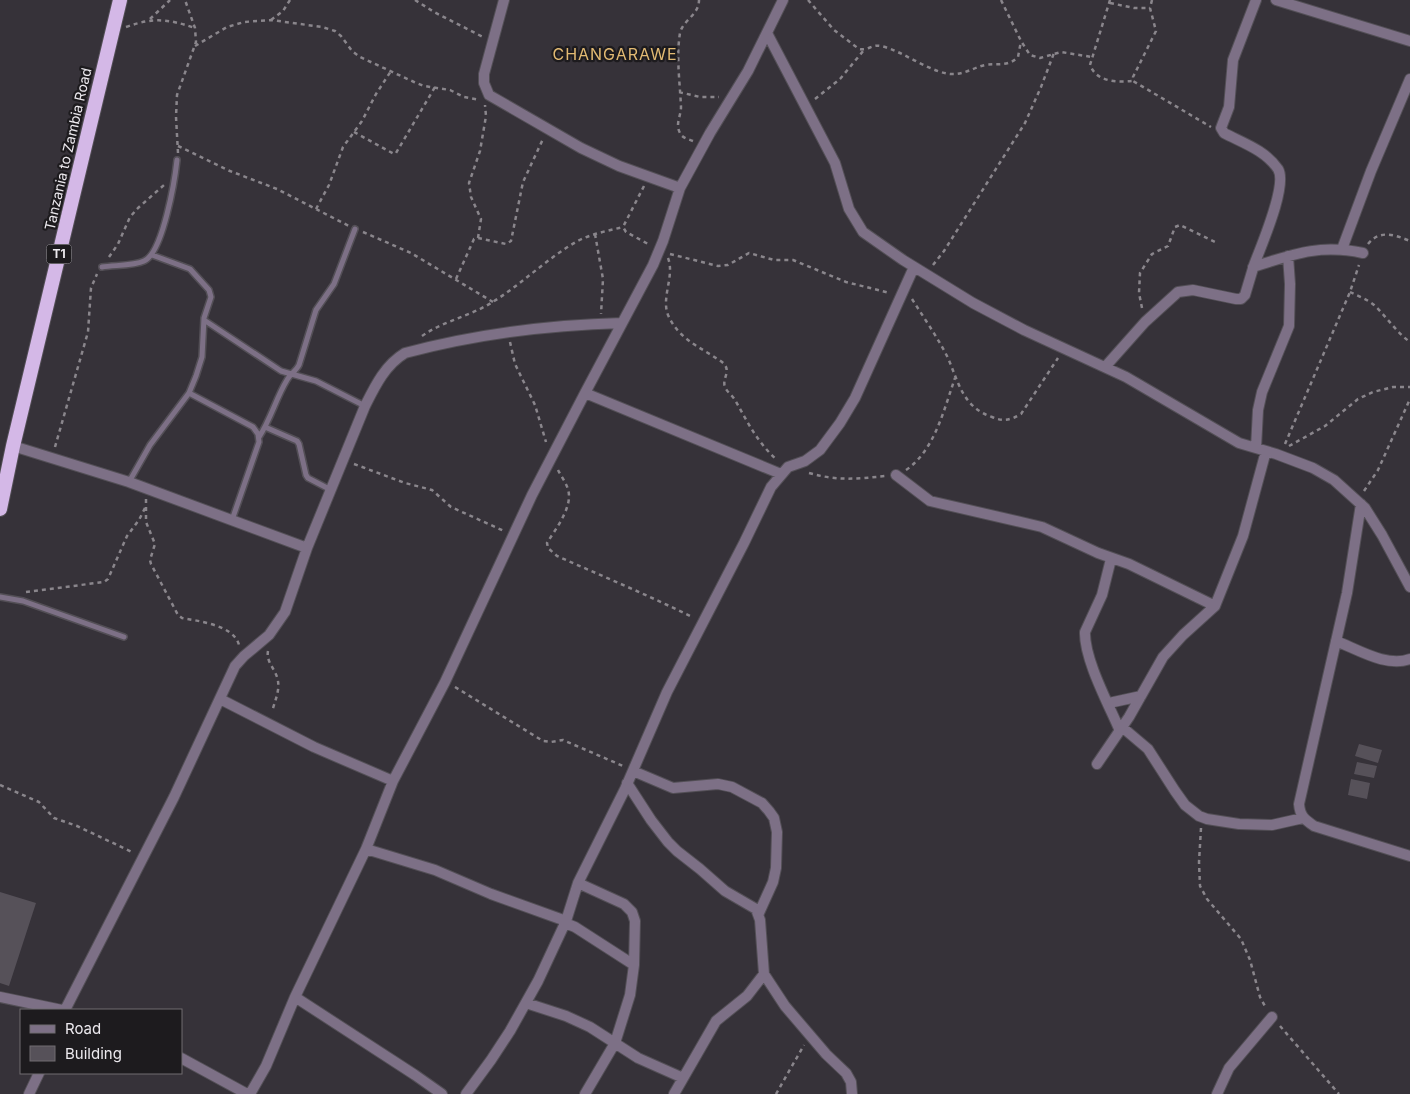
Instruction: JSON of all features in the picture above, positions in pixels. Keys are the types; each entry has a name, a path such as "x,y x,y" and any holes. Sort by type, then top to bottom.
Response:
{"highway":[{"name":"Tanzania to Zambia Road","path":"0,509 13,446 120,0"}],"street":[{"path":"504,0 484,74 484,83 492,97 581,148 649,178 680,188"},
{"path":"182,1059 249,1094 266,1066 295,997 366,849 393,781 444,682 551,459 660,250 680,188 703,145 748,71 783,0"},
{"path":"1105,367 1145,322 1178,292 1193,290 1225,298 1241,299 1245,294 1276,206 1280,174 1256,148 1223,131 1221,127 1230,103 1233,60 1256,0"},
{"path":"1276,0 1410,41"},
{"path":"767,32 835,163 849,209 856,223 873,241 973,303 1024,330 1126,377 1239,443 1313,468 1334,480 1365,508 1410,587"},
{"path":"1342,249 1371,171 1410,79"},
{"path":"1253,267 1304,251 1342,249 1363,253"},
{"path":"1097,764 1121,729 1163,657 1183,635 1215,606 1243,536 1261,449 1258,410 1262,392 1289,326 1290,284 1288,256"},
{"path":"466,1094 492,1060 526,1003 566,922 578,883 633,771 667,692 771,487 784,471 805,461 820,450 840,423 855,398 914,267"},
{"path":"65,1009 174,797 235,666 269,635 285,612 307,548 342,463 374,387 386,370 405,353 504,332 565,325 622,323"},
{"path":"585,392 784,471"},
{"path":"13,446 129,482 307,548"},
{"path":"896,475 930,500 1042,526 1111,559 1129,564 1215,606"},
{"path":"1359,502 1347,592 1298,804 1299,812 1303,818 1320,828 1410,856"},
{"path":"1111,559 1102,595 1085,632 1084,639 1090,660 1121,729 1148,749 1160,770 1185,805 1201,816 1239,824 1269,824 1303,818"},
{"path":"1336,641 1382,660 1401,662 1410,659"},
{"path":"1109,703 1141,696"},
{"path":"220,700 314,747 393,781"},
{"path":"633,771 673,788 718,784 732,787 762,803 770,811 774,818 777,832 776,868 773,882 759,913 764,974 785,1006 826,1054 846,1073 851,1082 852,1094"},
{"path":"627,783 672,847 725,891 754,906 759,913"},
{"path":"366,849 435,870 566,922 634,965"},
{"path":"578,883 624,904 632,912 635,921 634,965 630,995 615,1043 585,1094"},
{"path":"674,1094 716,1021 738,1004 764,974"},
{"path":"0,997 59,1009"},
{"path":"295,997 416,1075 442,1094"},
{"path":"526,1003 582,1023 638,1058 683,1078"},
{"path":"1217,1094 1229,1068 1272,1017"},
{"path":"29,1094 38,1074"}],"lane":[{"path":"102,267 142,262 152,255 170,207 177,160"},
{"path":"232,521 259,442 259,437 265,428 287,378 294,373 301,359 316,310 334,284 354,229"},
{"path":"129,482 150,445 189,393 200,366 204,320 210,297 209,290 190,269 152,255"},
{"path":"204,320 281,371 294,373 316,381 366,406"},
{"path":"189,393 253,427 259,437"},
{"path":"265,428 296,441 299,444 306,475 331,490"},
{"path":"0,597 13,599 124,637"}],"path":[{"path":"150,20 170,0"},
{"path":"177,160 177,95 195,46 195,28 185,0"},
{"path":"271,20 283,11 290,0"},
{"path":"414,0 494,42"},
{"path":"699,0 697,11 681,30 679,50 681,108 678,125 679,131 685,138 703,145"},
{"path":"808,0 834,30 859,49 865,49"},
{"path":"1001,0 1020,41 1029,53 1035,57 1063,52 1092,57"},
{"path":"1133,81 1133,77 1156,28 1150,8 1152,0"},
{"path":"1150,8 1134,8 1110,2 1090,65 1093,72 1113,82 1133,81 1210,126 1223,131"},
{"path":"112,33 150,20 176,23 195,28"},
{"path":"195,46 227,28 244,22 271,20 322,27 334,31 341,36 352,52 424,86 450,90 464,98 484,99 486,116 480,151 469,184 471,197 482,219 478,238"},
{"path":"805,106 840,79 865,49 872,45 882,46 944,73 955,74 983,66 1013,62 1018,57 1020,41"},
{"path":"925,274 944,251 1025,123 1042,87 1054,53"},
{"path":"316,209 329,185 339,156 391,71"},
{"path":"354,132 394,154 396,153 435,87"},
{"path":"679,92 700,97 733,96"},
{"path":"456,280 474,239 478,238 506,244 510,241 523,182 548,128"},
{"path":"178,146 230,171 277,189 354,229 411,253 493,302"},
{"path":"421,337 437,326 469,315 493,302 570,246 595,234 623,227 649,178"},
{"path":"52,458 88,332 91,288 94,278 118,244 130,217 166,180"},
{"path":"1145,322 1139,294 1140,273 1152,254 1168,246 1174,228 1180,225 1215,242"},
{"path":"623,227 626,232 660,250"},
{"path":"595,234 603,279 601,324"},
{"path":"1410,241 1399,236 1380,234 1372,240 1363,253 1350,292 1282,450 1325,426 1358,399 1373,392 1393,387 1410,387"},
{"path":"955,378 938,426 929,443 910,468 896,475 859,479 827,478 784,471 778,460 764,447 744,419 733,397 726,388 724,380 727,371 724,364 686,339 673,325 668,315 666,304 670,266 670,260 666,254 718,266 728,265 747,254 752,254 774,260 793,260 846,282 886,293 891,294 905,287 947,358 965,398 975,409 996,419 1011,420 1021,414 1064,349"},
{"path":"1350,292 1374,305 1394,328 1410,342"},
{"path":"504,332 512,346 516,364 535,405 551,459 565,482 569,495 567,507 547,543 549,549 557,556 628,588 650,595 703,622"},
{"path":"1359,502 1378,470 1410,399"},
{"path":"342,463 353,464 396,480 432,490 451,507 514,535"},
{"path":"146,489 146,522 155,544 150,560 151,564 178,615 182,618 195,619 223,629 234,636 239,644 235,666"},
{"path":"13,599 28,591 104,582 108,579 127,536 139,520 145,507"},
{"path":"269,635 268,658 277,676 278,683 278,695 272,711 274,727"},
{"path":"444,682 490,707 543,741 563,740 633,771"},
{"path":"0,785 31,797 39,802 54,818 77,826 142,858"},
{"path":"1201,816 1200,886 1207,899 1242,939 1260,997 1272,1017 1339,1094"},
{"path":"776,1094 810,1035"}],"building":[{"path":"1359,744 1382,750 1378,763 1355,756"},
{"path":"1357,762 1377,766 1374,778 1354,774"},
{"path":"1351,779 1370,783 1367,799 1348,795"},
{"path":"0,892 36,903 9,986 0,983"}],"district":[{"name":"CHANGARAWE","path":"615,54"}]}
